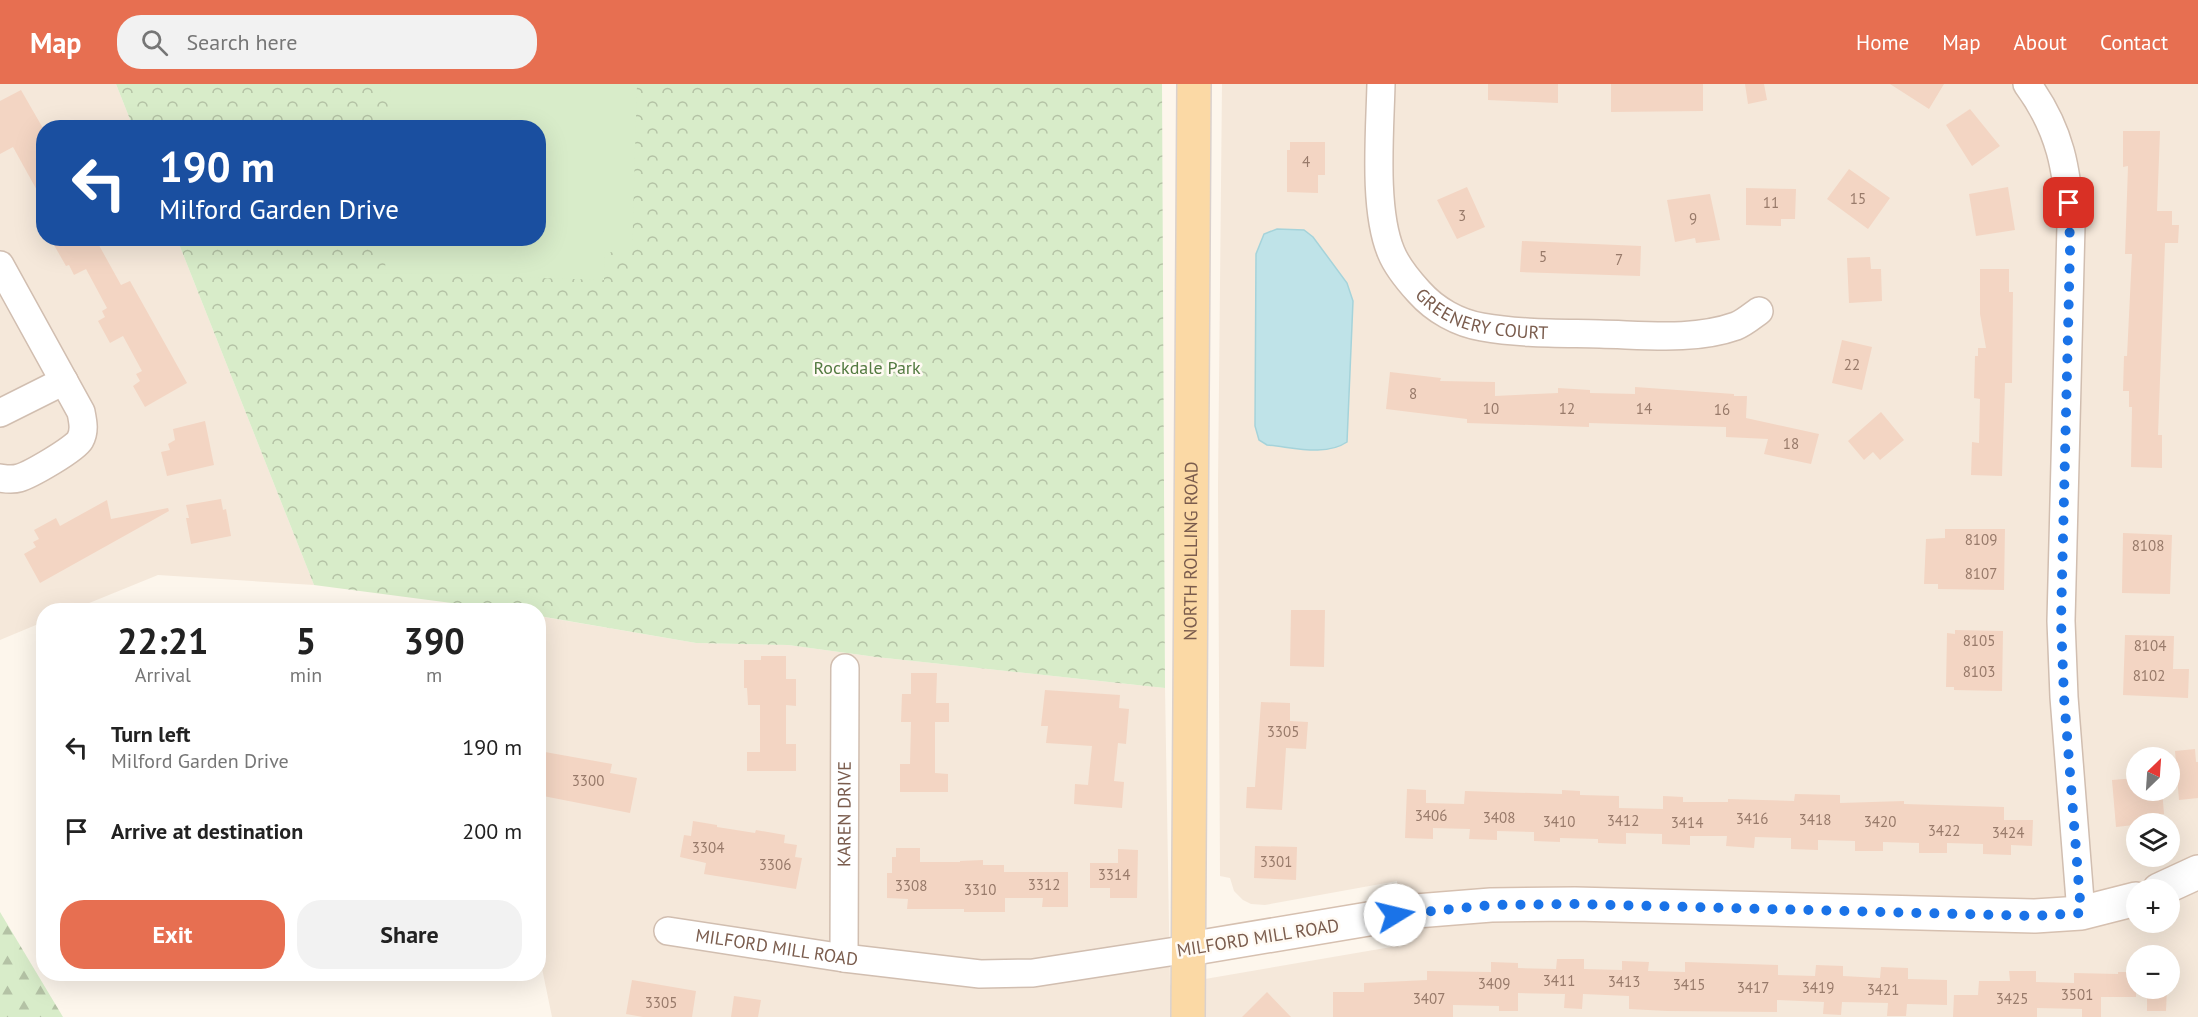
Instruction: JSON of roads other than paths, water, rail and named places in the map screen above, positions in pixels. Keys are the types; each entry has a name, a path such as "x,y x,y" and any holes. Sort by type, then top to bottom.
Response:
{"main road":[{"name":"NORTH ROLLING ROAD","path":"1188,1017 1194,84"},
{"path":"2180,880 2198,872"},
{"name":"MILFORD MILL ROAD","path":"1189,949 1416,911 1491,905 1575,904 2035,916 2081,913 2126,902"}],"street":[{"name":"GREENERY COURT","path":"1381,84 1380,197 1383,228 1391,252 1406,278 1428,302 1453,318 1480,327 1515,332 1679,336 1711,332 1738,325 1759,311"},
{"path":"2027,84 2040,102 2058,138 2068,180 2070,214 2061,621 2064,697 2081,913"},
{"path":"0,265 81,412 84,426 76,446 20,478 9,480 0,478"},
{"path":"0,413 64,381"},
{"name":"KAREN DRIVE","path":"844,958 845,668"},
{"name":"MILFORD MILL ROAD","path":"668,931 844,958 980,974 1033,973 1189,949"}],"water":[{"path":"1277,229 1304,230 1313,237 1347,283 1353,301 1347,442 1338,447 1308,450 1267,445 1259,440 1255,426 1256,254 1264,234"}],"park label":[{"name":"Rockdale Park","path":"867,368"}]}
